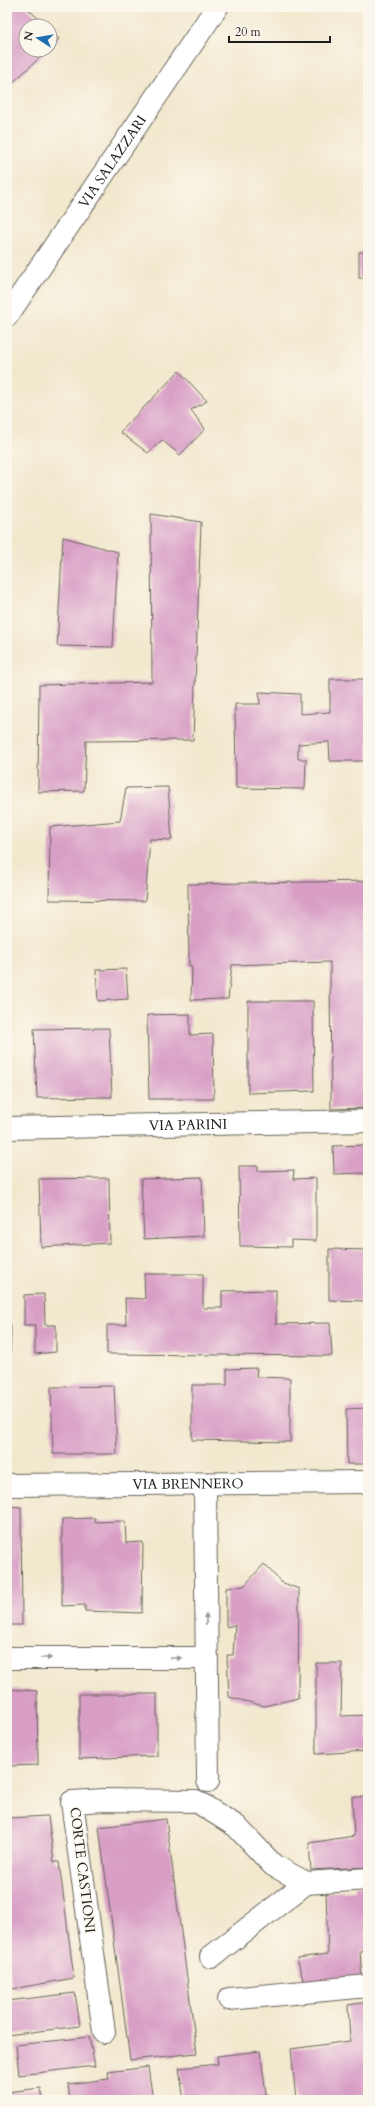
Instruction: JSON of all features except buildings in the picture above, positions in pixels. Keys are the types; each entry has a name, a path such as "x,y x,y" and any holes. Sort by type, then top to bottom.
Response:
{"street":[{"name":"VIA SALAZZARI","path":"10,307 217,7"},
{"name":"VIA PARINI","path":"7,1128 368,1121"},
{"name":"VIA BRENNERO","path":"7,1485 205,1485 368,1482"},
{"path":"205,1485 208,1781"},
{"path":"7,1658 207,1658"},
{"name":"CORTE CASTIONI","path":"104,2032 72,1802 104,1800 196,1801 236,1826 273,1865 306,1883"},
{"path":"211,1957 306,1883 368,1879"},
{"path":"229,1999 368,1986"}]}
